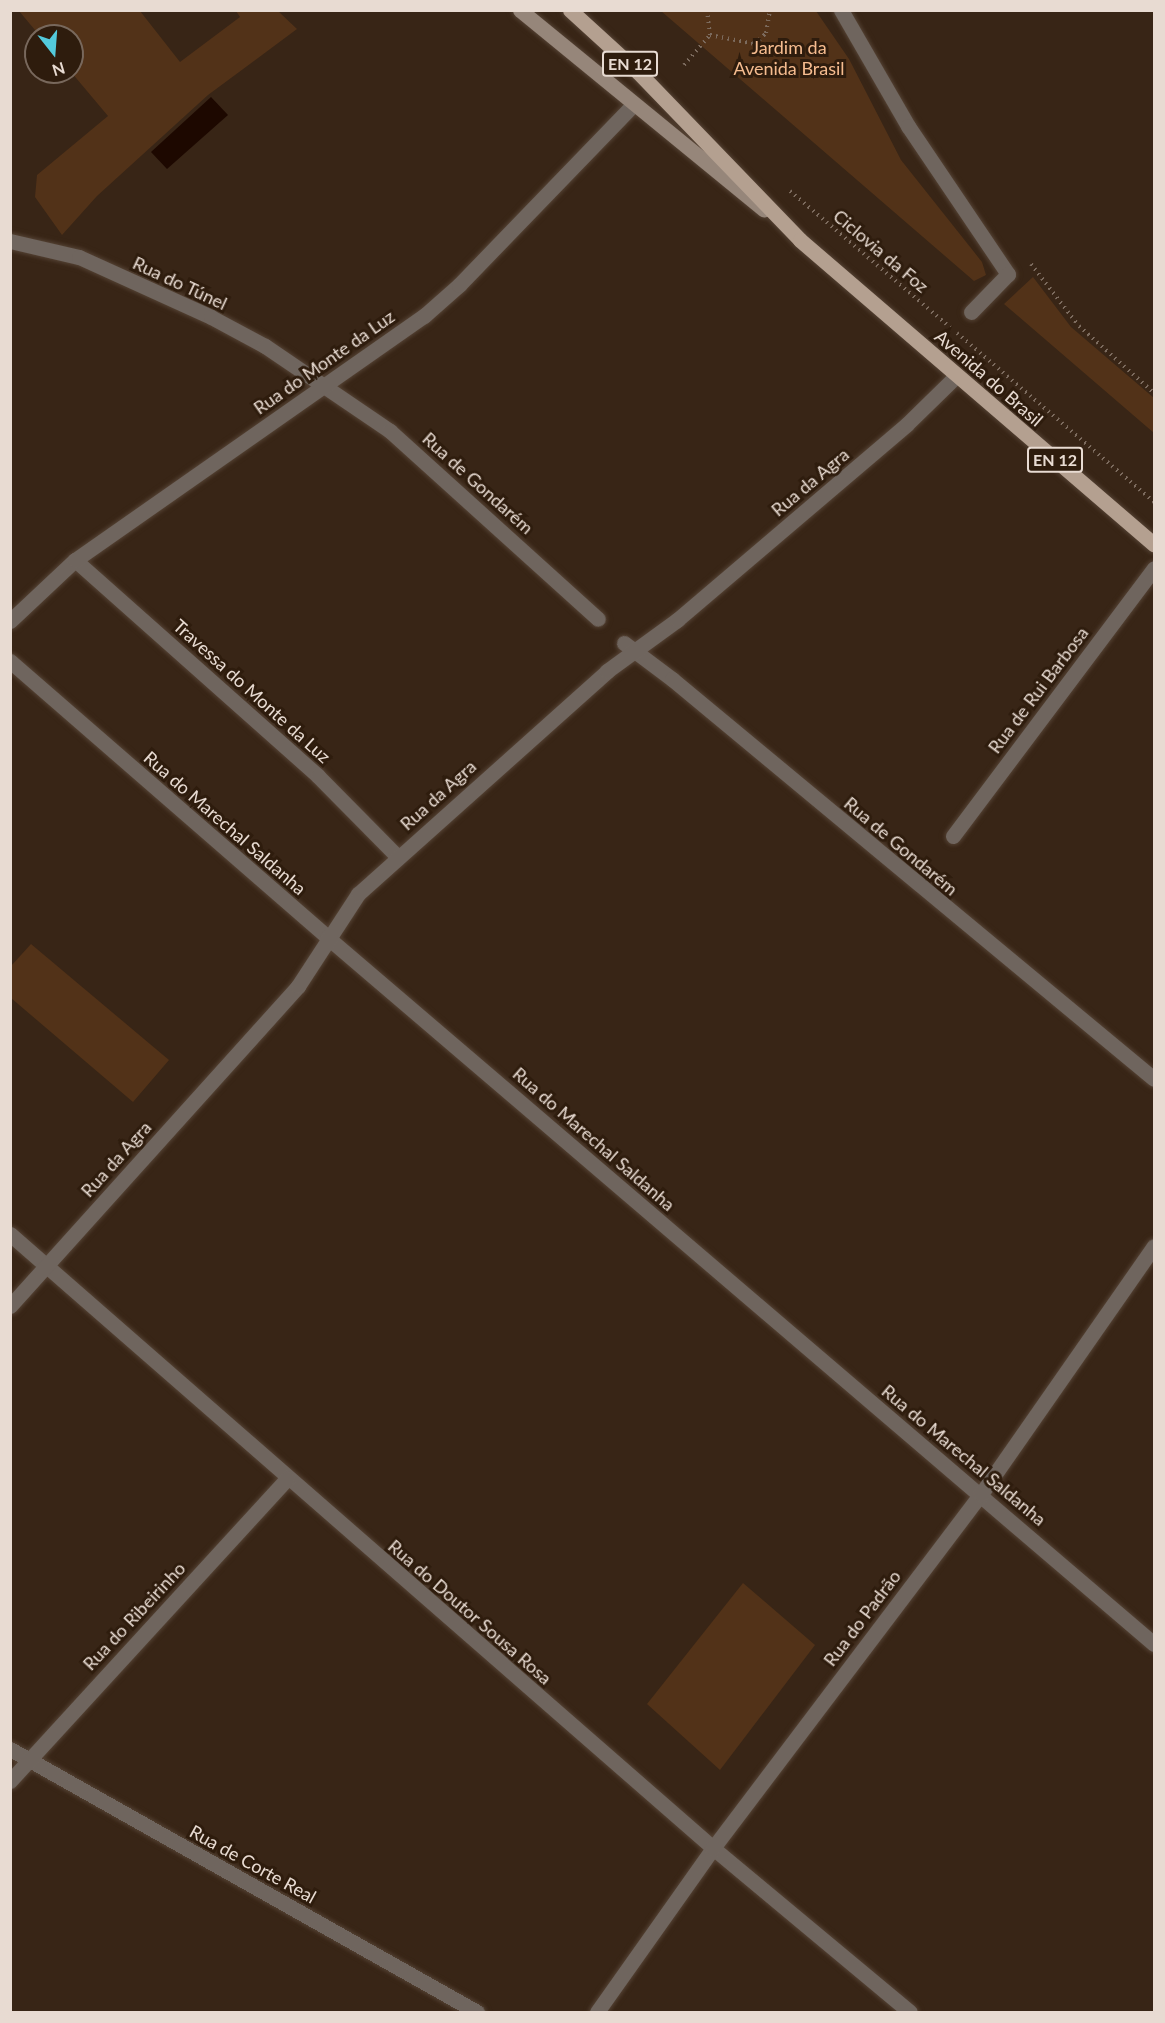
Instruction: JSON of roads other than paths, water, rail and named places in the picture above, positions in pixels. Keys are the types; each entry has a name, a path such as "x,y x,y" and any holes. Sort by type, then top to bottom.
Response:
{"main road":[{"name":"Avenida do Brasil","path":"520,10 800,240 1155,545"},
{"name":"Avenida do Brasil","path":"570,10 638,72 800,240"}],"street":[{"path":"842,10 908,126 1008,273 971,312"},
{"name":"Rua do Monte da Luz","path":"10,621 75,560 424,316 459,285 633,105"},
{"name":"Rua do Túnel","path":"10,241 79,257 211,317 265,346 323,386"},
{"name":"Rua da Agra","path":"10,1306 298,986 327,937 358,894 607,671 629,648 906,425 956,376"},
{"name":"Rua de Gondarém","path":"323,386 390,430 596,616"},
{"name":"Travessa do Monte da Luz","path":"75,560 318,776 398,857"},
{"name":"Rua de Rui Barbosa","path":"953,836 1155,568"},
{"name":"Rua de Gondarém","path":"629,648 672,679 1155,1078"},
{"name":"Rua do Marechal Saldanha","path":"10,661 327,937 1155,1644"},
{"name":"Rua do Doutor Sousa Rosa","path":"10,1234 47,1264 287,1479 713,1848 910,2013"},
{"name":"Rua do Padrão","path":"597,2013 713,1848 981,1494 1155,1246"},
{"name":"Rua do Ribeirinho","path":"10,1781 287,1479"},
{"name":"Rua de Corte Real","path":"10,1749 477,2013"}],"park label":[{"name":"Jardim da Avenida Brasil","path":"789,58"}]}
